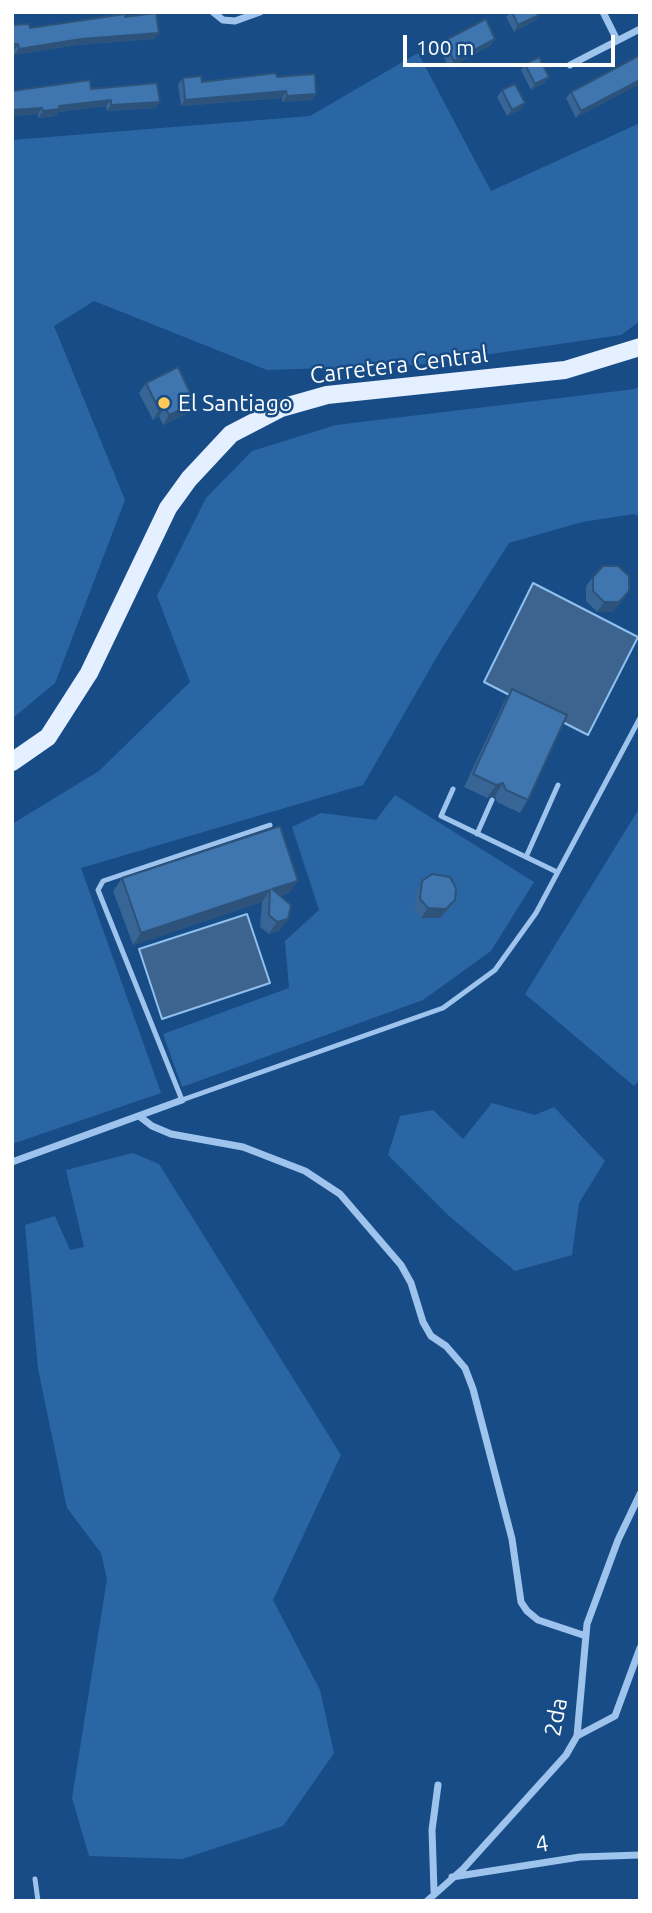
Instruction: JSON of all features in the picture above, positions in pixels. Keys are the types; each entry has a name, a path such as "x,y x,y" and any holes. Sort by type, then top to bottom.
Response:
{"main road":[{"name":"Carretera Central","path":"12,762 48,737 89,673 167,508 196,470 231,434 281,408 327,395 565,370 640,347"}],"street":[{"path":"213,12 223,20 235,21 260,12"},
{"path":"603,12 617,40"},
{"path":"570,65 640,29"},
{"path":"12,1162 182,1100"},
{"path":"139,1116 171,1135 243,1147 305,1171 340,1194 401,1265 411,1283 423,1322 432,1336 446,1346 465,1368 473,1389 512,1539 521,1601 527,1611 538,1620 586,1636"},
{"name":"2da","path":"427,1901 434,1891 463,1869 566,1755 577,1736 587,1624 613,1552 640,1494"},
{"path":"577,1736 615,1716 640,1648"},
{"path":"434,1891 432,1830 438,1785"},
{"name":"4","path":"452,1878 580,1857 640,1855"}],"lane":[{"path":"270,825 103,881 98,890 182,1100 443,1008 495,970 536,912 640,718"},
{"path":"526,857 558,785"},
{"path":"453,789 441,816 557,872"},
{"path":"477,834 492,800"},
{"path":"35,1879 38,1901"}],"shaded area":[{"path":"418,53 491,191 640,123 640,321 621,335 416,365 267,370 94,301 54,326 125,500 55,683 12,719 12,140 310,116"},
{"path":"640,385 640,517 634,514 582,522 509,543 442,648 363,785 81,868 161,1093 12,1144 12,824 99,771 190,682 157,596 206,498 252,451 336,425 635,389"},
{"path":"533,583 638,637 588,735 484,682"},
{"path":"395,795 534,882 491,951 423,1000 182,1087 163,1034 289,988 285,941 319,910 292,827 321,813 376,820"},
{"path":"640,807 640,1080 634,1086 525,994"},
{"path":"247,914 270,983 162,1019 139,949"},
{"path":"492,1103 535,1115 554,1107 605,1161 579,1203 572,1255 515,1271 449,1216 388,1155 400,1116 433,1110 463,1139"},
{"path":"133,1153 159,1164 341,1455 273,1600 320,1690 334,1753 283,1826 182,1859 89,1856 72,1798 107,1579 101,1553 67,1508 38,1369 25,1225 55,1216 70,1250 84,1247 66,1170"}],"building":[{"path":"512,12 538,12 539,15 518,25"},
{"path":"156,13 159,33 81,39 19,49 18,44 12,44 12,25 29,24 30,28 125,14 125,17"},
{"path":"486,19 495,39 454,61 444,41"},
{"path":"640,55 640,80 581,111 571,92"},
{"path":"539,57 549,77 535,84 525,64"},
{"path":"276,73 277,77 315,74 316,94 287,96 286,91 185,100 183,78 201,76 202,82"},
{"path":"90,80 91,89 157,83 160,102 111,105 111,100 59,106 60,109 43,111 42,108 12,110 12,91"},
{"path":"515,84 525,103 512,110 502,90"},
{"path":"178,367 195,403 169,415 165,407 159,410 146,383"},
{"path":"603,566 618,566 629,576 629,591 619,602 604,602 593,591 593,577"},
{"path":"512,689 567,715 528,800 506,790 503,783 496,785 473,774"},
{"path":"280,826 298,881 272,889 291,905 288,919 277,922 269,915 270,890 141,933 122,878"},
{"path":"432,874 450,877 456,888 455,900 446,909 428,908 420,899 422,881"}],"place":[{"name":"El Santiago","path":"164,403"}]}
